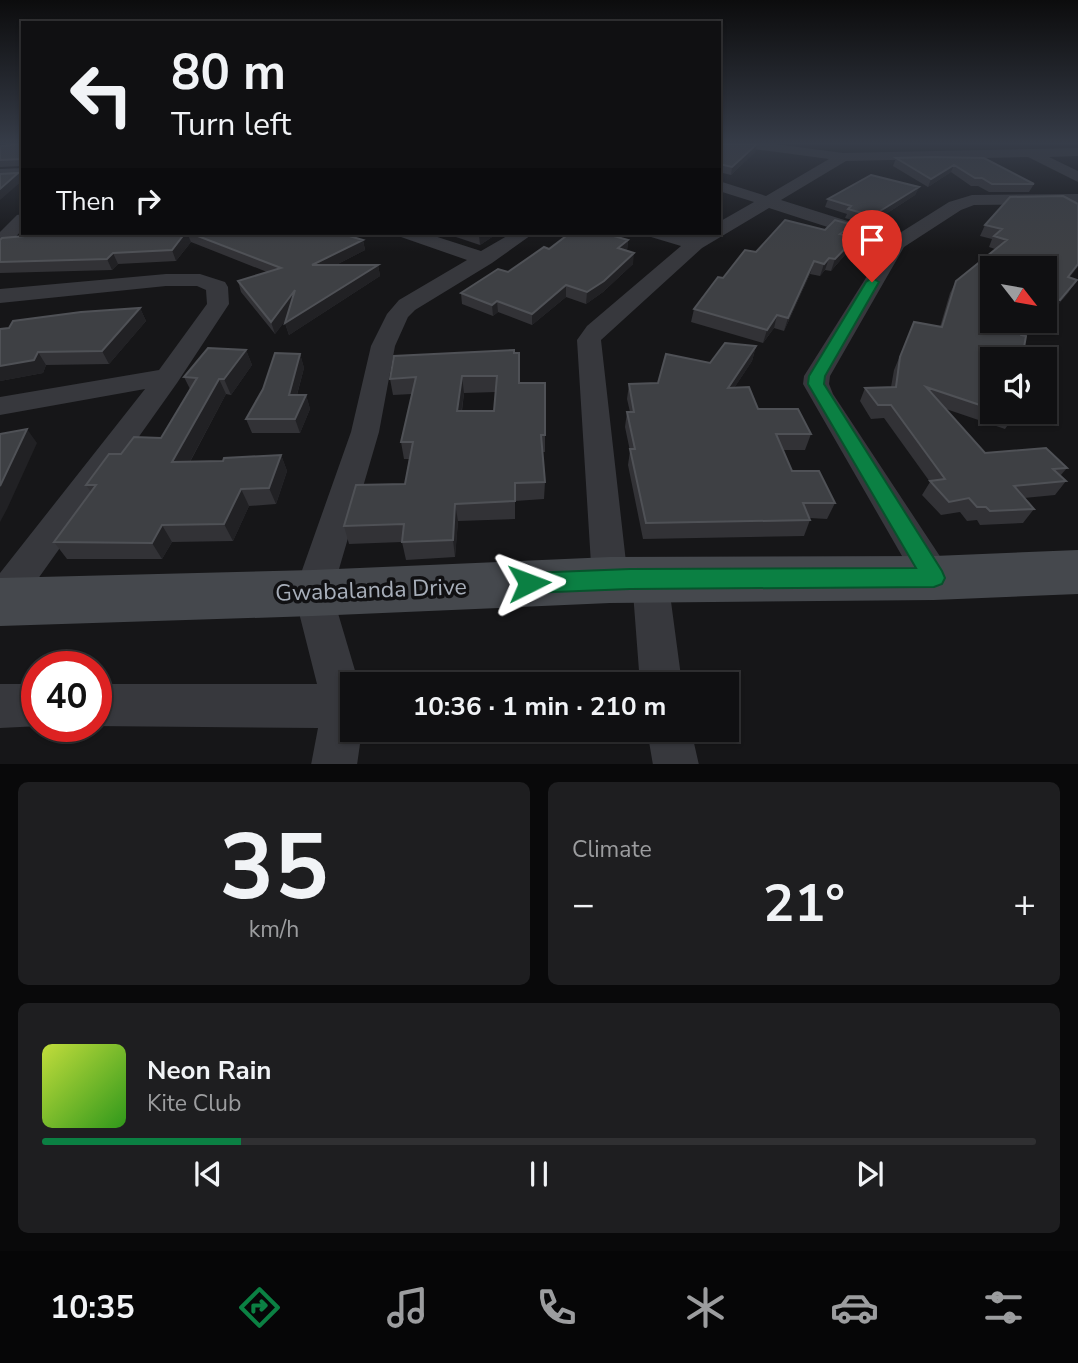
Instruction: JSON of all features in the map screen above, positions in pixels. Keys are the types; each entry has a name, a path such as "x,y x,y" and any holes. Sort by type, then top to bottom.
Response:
{"street":[{"path":"721,229 804,180"},
{"path":"721,187 897,243"},
{"path":"934,578 816,384 817,376 897,243 955,206 972,200 1078,199"},
{"path":"0,242 15,224"},
{"path":"413,235 485,259"},
{"path":"340,680 313,593 366,432 383,346 398,314 407,305 522,235"},
{"path":"673,235 705,239"},
{"path":"657,672 630,579 589,340 595,331 705,239"},
{"path":"0,296 166,280 200,280 217,287 218,304 168,377 0,602"},
{"path":"0,406 168,377"},
{"name":"Gwabalanda Drive","path":"0,602 313,593 630,579 934,578 1078,572"},
{"path":"0,706 21,706"},
{"path":"112,706 340,706"},
{"path":"334,764 340,740"},
{"path":"671,742 676,764"}],"building":[{"path":"0,180 11,180 0,189"},
{"path":"863,180 890,180 919,187 872,216 848,209 851,206 828,199"},
{"path":"985,180 1026,180 1034,184 992,184"},
{"path":"1063,196 1078,204 1078,264 1068,277 1077,280 1060,300 1057,299 1057,256 987,256 1007,240 994,236 1002,229 985,225 1010,197"},
{"path":"785,220 825,230 835,220 853,225 840,234 855,238 835,259 829,258 824,264 814,261 788,318 777,315 767,330 694,309 718,277 723,278 745,250 756,252"},
{"path":"37,235 183,235 172,250 113,253 107,259 0,262 2,238"},
{"path":"195,235 346,235 363,240 312,265 378,265 285,323 295,290 271,322 238,281 281,268"},
{"path":"567,235 610,235 628,240 618,248 634,253 604,281 587,292 566,285 532,314 497,301 492,305 461,293 498,269 508,272 544,247 549,249"},
{"path":"980,262 980,333 1021,333 1026,336 1024,347 980,347 980,405 926,387 985,453 1046,448 1067,468 1053,469 1066,481 1014,486 1034,509 990,511 986,507 977,507 969,498 949,502 930,481 945,479 891,405 878,405 865,388 896,387 900,357 914,322 942,327 956,281"},
{"path":"140,308 102,351 38,352 34,360 0,366 0,329 9,328 13,321"},
{"path":"725,343 756,346 728,388 749,387 758,409 798,409 811,434 776,434 792,471 819,471 835,503 803,503 810,520 646,523 630,449 635,449 627,412 634,412 629,384 658,383 666,354 710,363"},
{"path":"208,348 246,350 224,379 219,379 172,462 223,461 224,458 281,455 269,488 241,489 224,524 162,525 152,543 54,542 96,485 86,485 109,454 121,454 134,437 161,438 197,378 184,377"},
{"path":"514,350 514,353 519,353 519,383 545,383 545,435 541,435 545,482 515,483 515,501 455,504 453,540 402,542 404,524 344,526 356,485 405,484 413,442 401,442 416,377 390,379 394,356","holes":["462,376 497,376 494,411 457,411"]},
{"path":"275,353 300,354 289,395 306,395 295,419 246,419 263,389"},
{"path":"27,429 0,486 0,434"}],"route":[{"path":"529,583 630,579 934,578 816,384 817,376 872,282"}]}
